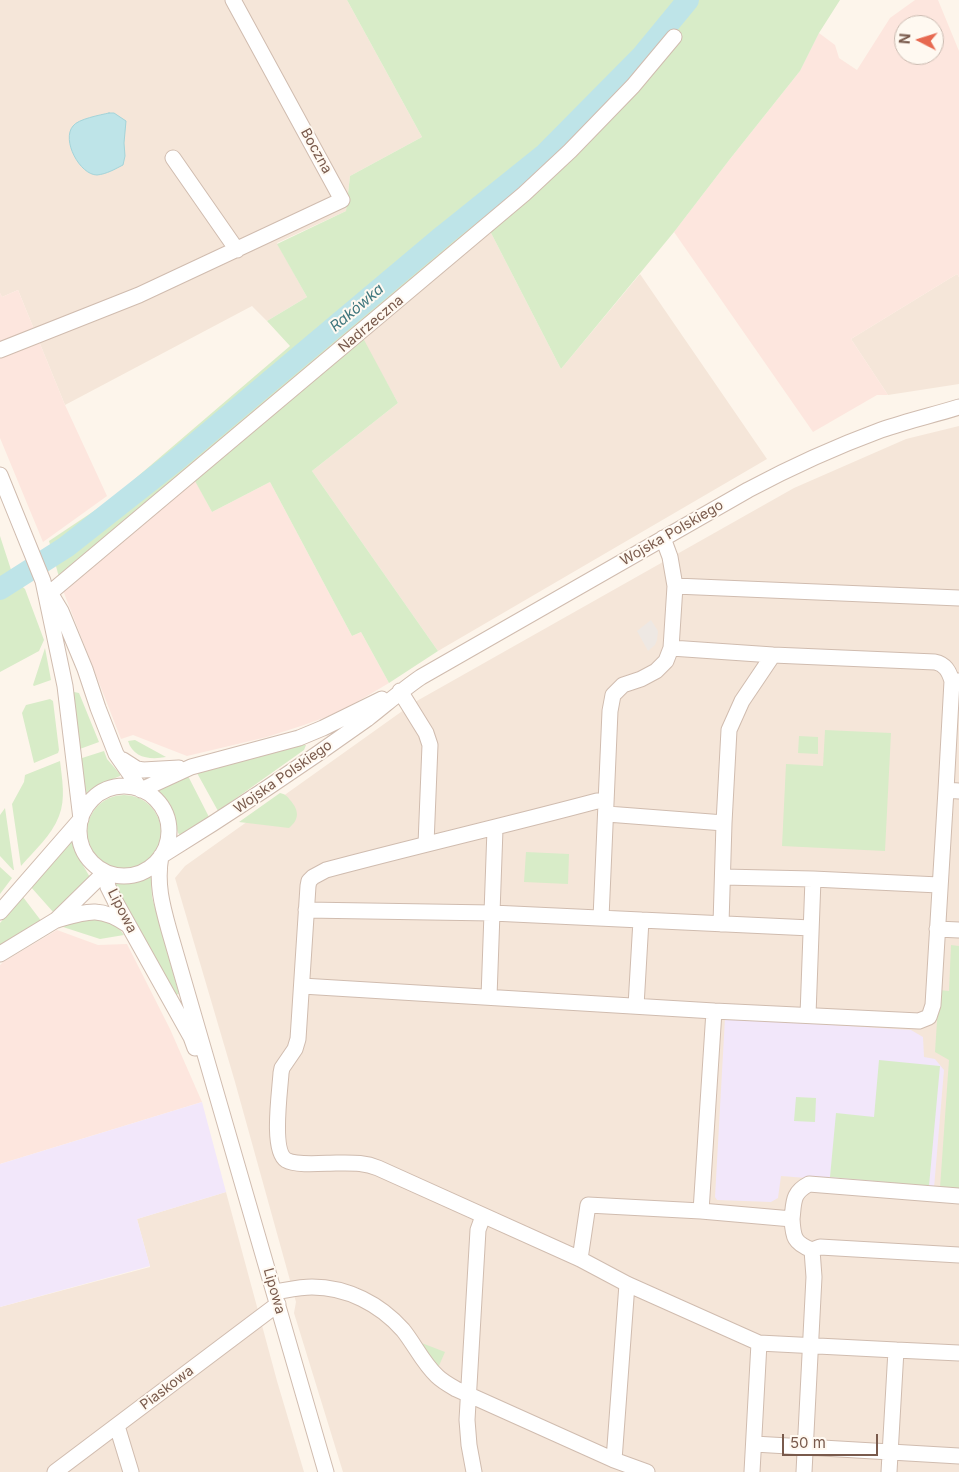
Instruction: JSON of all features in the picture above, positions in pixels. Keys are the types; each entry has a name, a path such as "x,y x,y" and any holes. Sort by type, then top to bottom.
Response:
{"street":[{"name":"Boczna","path":"0,350 139,295 342,200 233,0"},
{"name":"Nadrzeczna","path":"47,587 531,188 633,86 674,37"},
{"path":"173,158 237,250"},
{"name":"Wojska Polskiego","path":"141,790 191,767 263,749 324,728 400,691 663,538 791,468 883,430 959,407"},
{"path":"0,475 28,548 61,611 86,669 98,708 116,754 141,790"},
{"path":"601,918 610,711 613,695 623,685 641,679 656,671 666,661 672,648 675,586 670,557 663,538"},
{"path":"675,586 959,598"},
{"path":"0,912 81,819 86,808 94,798 104,791 116,787 129,787 141,790 161,806 167,818 169,831 167,844 153,866 130,876 117,876 105,872 94,865 86,856 80,838 81,819 65,686 47,587"},
{"path":"302,986 714,1011 919,1021 928,1017 933,1005 939,885 952,790 955,681 949,671 944,666 935,662 773,655 672,648"},
{"path":"721,924 729,730 742,700 773,655"},
{"path":"400,691 426,733 430,745 426,844"},
{"name":"Wojska Polskiego","path":"161,856 219,821 368,718 400,691"},
{"path":"116,754 126,763 143,770 191,767"},
{"path":"724,823 606,808 597,801 326,870 318,874 309,881 298,1039 295,1049 282,1068 281,1073 277,1126 280,1153 287,1160 297,1163 369,1164 580,1259 627,1284 759,1343 959,1353"},
{"path":"489,997 495,828"},
{"name":"Lipowa","path":"161,856 158,871 160,896 326,1472"},
{"path":"0,954 56,920 105,872"},
{"name":"Lipowa","path":"105,872 108,887 115,901 191,1037 221,1109"},
{"path":"723,876 939,885"},
{"path":"808,1015 813,880"},
{"path":"306,910 492,913 811,928"},
{"path":"56,920 94,911 107,913 129,926"},
{"path":"636,1006 641,920"},
{"path":"938,929 959,930"},
{"path":"701,1211 714,1011"},
{"path":"959,1196 808,1184 799,1189 794,1198 792,1219 793,1234 798,1243 812,1250 820,1247 959,1255"},
{"path":"580,1259 588,1205 701,1211 792,1219"},
{"path":"474,1472 469,1445 467,1395 478,1230 483,1216"},
{"path":"804,1472 814,1277 812,1250"},
{"path":"614,1460 627,1284"},
{"path":"276,1298 312,1287 347,1292 362,1299 386,1313 403,1331 438,1378 467,1395 614,1460 647,1472"},
{"name":"Piaskowa","path":"55,1472 117,1426 276,1298"},
{"path":"752,1472 759,1343"},
{"path":"889,1472 896,1350"},
{"path":"117,1426 131,1472"},
{"path":"754,1444 959,1456"}],"shaded area":[{"path":"0,0 347,0 422,137 350,176 346,211 277,243 307,297 267,321 252,306 65,405 18,290 2,297 0,293"},
{"path":"915,0 938,0 959,51 959,277 957,274 851,339 888,395 877,395 813,432 674,232 800,71 819,33 835,45 839,58 857,70 890,18 894,15 894,65 944,65 944,15 894,15"},
{"path":"490,231 561,369 640,274 767,459 438,651 312,471 398,403 362,339"},
{"path":"957,274 959,277 959,384 888,395 851,339"},
{"path":"18,290 65,405 107,496 43,542 0,438 0,293 2,297"},
{"path":"959,426 959,1472 343,1472 294,1313 296,1302 235,1082 175,878 185,866 415,702 794,488 906,439"},
{"path":"195,480 212,512 270,482 352,636 361,632 389,683 340,712 267,737 187,756 133,735 121,739 62,588"},
{"path":"651,620 658,631 655,645 648,651 637,631"},
{"path":"57,930 98,945 127,944 170,1029 202,1102 0,1164 0,965"},
{"path":"725,1018 911,1030 923,1037 924,1057 935,1059 944,1070 934,1188 781,1176 778,1198 771,1202 717,1200 715,1197"},
{"path":"202,1102 226,1192 137,1219 150,1266 0,1307 0,1164"},
{"path":"226,1192 277,1381 304,1472 0,1472 0,1307 150,1267 137,1219"}],"green space":[{"path":"347,0 840,0 819,33 800,71 674,232 561,369 490,231 363,338 398,403 312,471 438,651 389,683 361,632 352,636 270,482 212,512 195,481 62,588 49,541 109,501 290,346 267,321 307,297 277,244 346,211 350,176 422,137"},
{"path":"0,536 14,579 25,589 44,640 39,651 0,672"},
{"path":"45,648 51,680 34,686 33,685"},
{"path":"74,692 79,693 99,742 77,750 73,696"},
{"path":"50,699 53,701 59,750 58,753 34,763 22,713 26,705"},
{"path":"825,730 891,733 885,851 782,846 786,764 823,766"},
{"path":"799,736 818,737 818,754 798,753"},
{"path":"135,740 166,757 148,758 138,754 130,747 128,741"},
{"path":"306,745 304,750 218,811 197,773"},
{"path":"104,751 107,759 120,776 96,786 85,794 79,759"},
{"path":"60,761 63,796 59,816 47,836 21,866 12,804 24,782 25,775"},
{"path":"188,776 209,817 181,836 178,833 171,806 157,789"},
{"path":"280,793 288,797 297,811 297,818 289,828 239,822"},
{"path":"124,795 138,798 150,806 158,818 161,832 158,846 150,858 138,866 124,869 110,866 98,858 90,846 87,832 90,818 98,806 110,798"},
{"path":"5,808 14,870 0,856 0,815"},
{"path":"72,840 77,855 91,879 54,913 30,886"},
{"path":"526,852 569,854 568,884 524,882"},
{"path":"0,867 12,878 0,894"},
{"path":"149,876 151,878 152,897 179,994 175,995 115,885 115,882 136,882"},
{"path":"23,897 42,922 0,946 0,923"},
{"path":"90,917 116,924 124,935 100,939 63,927 80,919"},
{"path":"951,945 959,946 959,1190 940,1188 949,1060 935,1052 939,990 949,991"},
{"path":"879,1060 940,1066 929,1186 830,1177 836,1113 874,1117"},
{"path":"796,1097 816,1098 815,1122 794,1121"},
{"path":"419,1342 445,1352 438,1368"}],"water":[{"path":"114,113 126,121 125,156 123,165 104,174 97,175 84,169 74,156 69,140 70,132 79,121"}],"waterway":[{"name":"Rakówka","path":"0,589 66,547 175,461 444,235 545,154 642,56 688,0"}]}
